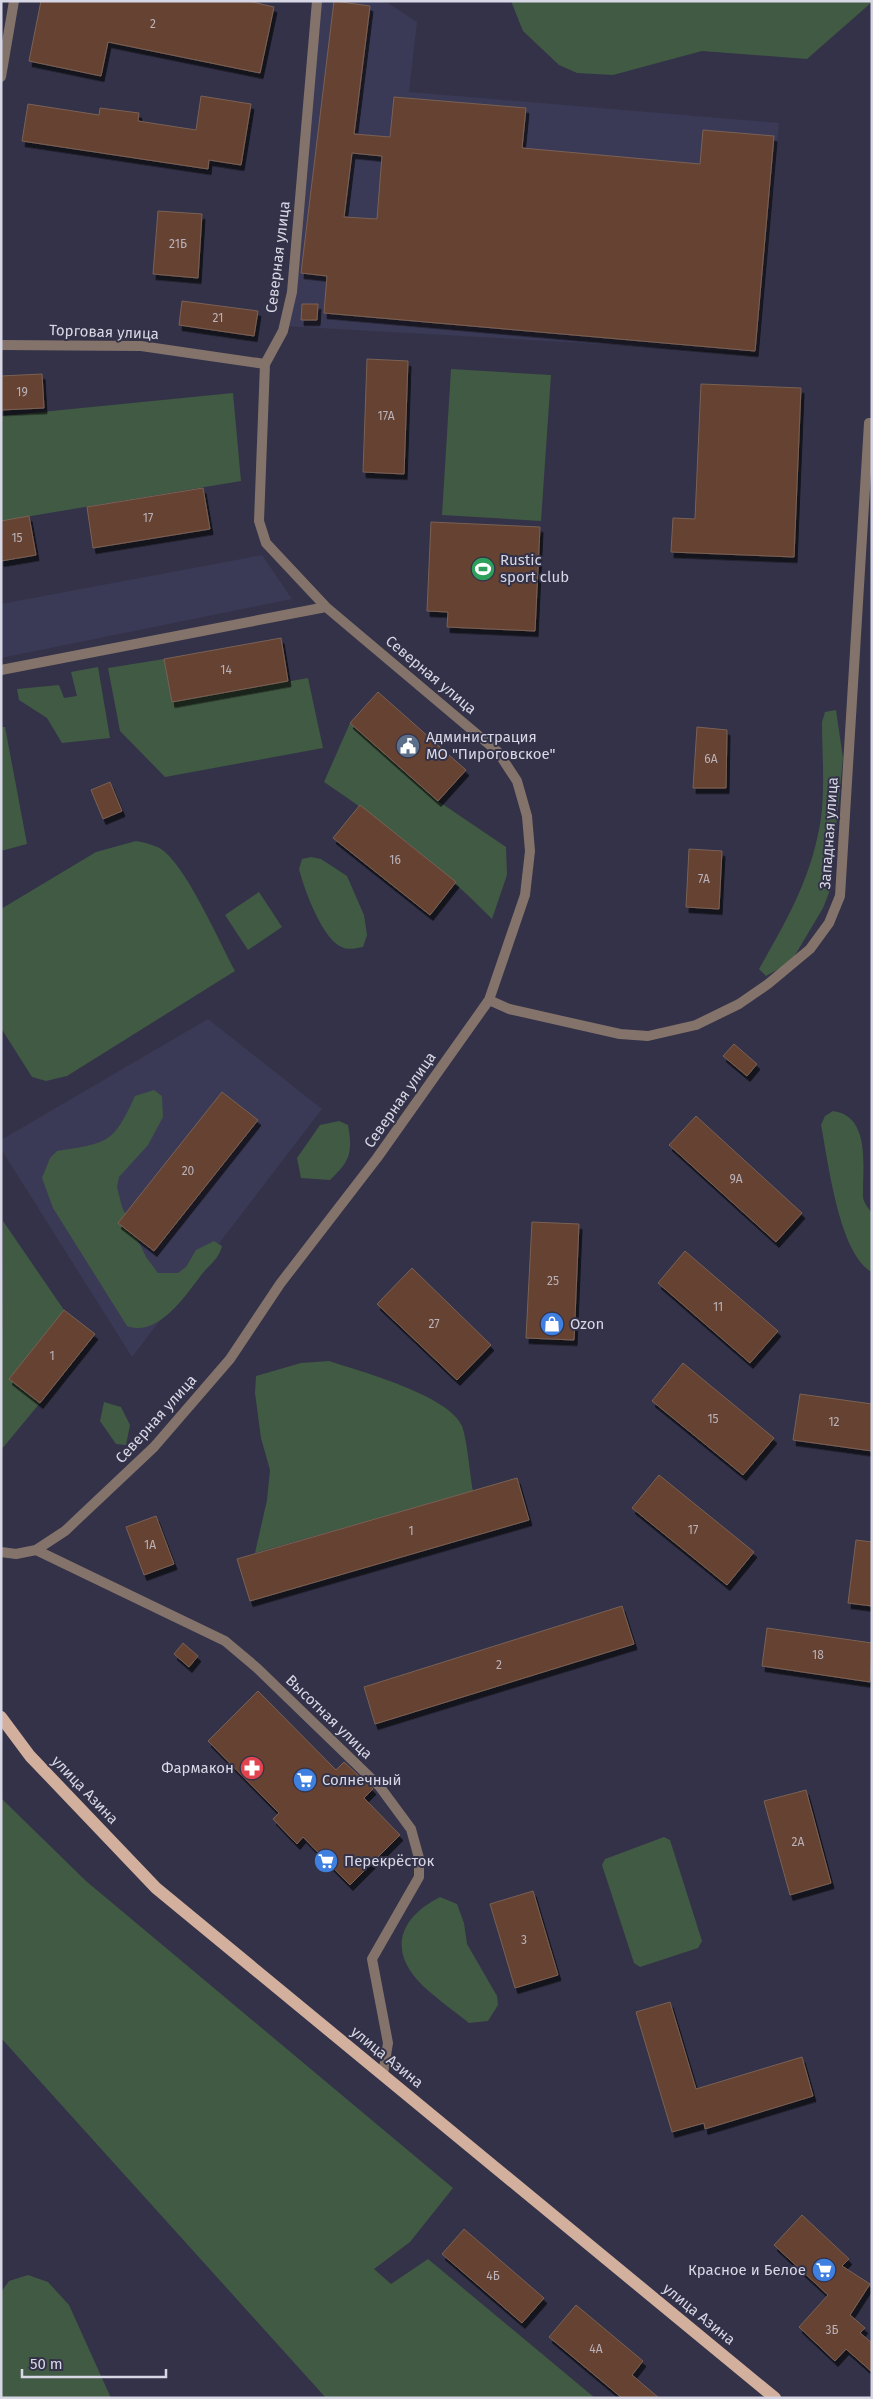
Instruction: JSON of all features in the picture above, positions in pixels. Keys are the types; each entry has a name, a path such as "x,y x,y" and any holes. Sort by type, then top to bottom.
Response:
{"main road":[{"name":"улица Азина","path":"1,1717 30,1756 156,1888 775,2398"}],"street":[{"path":"1,77 14,1"},
{"name":"Северная улица","path":"1,1552 16,1554 36,1550 66,1531 154,1447 230,1359 280,1284 377,1158 489,1000 525,895 530,851 527,816 517,781 498,752 326,607 266,543 259,521 265,364 283,331 292,292 317,1"},
{"name":"Торговая улица","path":"1,344 141,346 265,364"},
{"name":"Западная улица","path":"489,1000 509,1009 620,1034 648,1036 696,1025 739,1004 768,984 810,949 829,923 840,896 870,423 872,423"},
{"path":"1,670 326,607"},
{"name":"Высотная улица","path":"36,1550 225,1640 258,1668 349,1755 380,1787 410,1829 419,1858 418,1878 372,1959 388,2043 383,2074"}],"shaded area":[{"path":"321,1 385,1 417,22 409,92 779,123 758,353 284,326"},
{"path":"262,555 292,599 1,658 1,604"},
{"path":"208,1019 322,1109 132,1357 1,1149 1,1140"}],"green space":[{"path":"511,1 872,2 807,59 702,51 613,75 577,73 559,65 523,31"},
{"path":"451,369 551,375 541,521 442,515"},
{"path":"233,393 241,481 1,521 1,416"},
{"path":"164,659 172,702 308,678 323,748 165,777 120,731 108,668"},
{"path":"98,667 110,738 62,743 47,718 19,700 17,689 59,685 64,698 77,696 71,672"},
{"path":"836,710 843,758 830,890 823,908 791,962 766,976 759,969 798,896 812,859 821,818 823,794 822,722 825,712"},
{"path":"350,723 438,801 506,847 507,875 492,919 453,881 411,846 324,782"},
{"path":"1,727 5,727 27,844 1,851"},
{"path":"136,841 151,845 165,852 184,875 235,971 67,1076 46,1081 32,1077 1,1028 1,909 96,852"},
{"path":"311,857 321,859 347,876 364,915 367,935 363,947 351,949 336,944 322,926 305,889 299,869 302,859"},
{"path":"259,892 282,927 248,950 225,915"},
{"path":"154,1090 162,1096 163,1117 148,1145 119,1177 117,1187 122,1207 146,1257 158,1273 178,1273 186,1267 196,1250 214,1241 222,1246 216,1258 170,1312 150,1326 138,1328 127,1326 53,1208 42,1178 50,1158 57,1151 88,1146 107,1138 121,1124 135,1096"},
{"path":"833,1111 845,1115 854,1123 859,1133 863,1159 863,1197 865,1204 872,1214 872,1272 861,1262 851,1247 837,1205 821,1125 825,1116"},
{"path":"339,1121 348,1125 350,1150 346,1162 330,1180 301,1178 297,1158 320,1125"},
{"path":"3,1221 64,1310 9,1379 40,1403 1,1450"},
{"path":"329,1361 422,1394 440,1404 454,1415 464,1432 473,1491 255,1553 267,1500 270,1470 261,1438 255,1393 256,1376 301,1363"},
{"path":"104,1402 121,1407 130,1425 126,1445 116,1444 100,1421"},
{"path":"1,1798 86,1881 453,2188 410,2242 374,2269 391,2284 428,2259 595,2398 326,2398 1,2038"},
{"path":"664,1837 670,1840 702,1941 698,1948 640,1967 634,1963 602,1865 605,1859"},
{"path":"440,1897 457,1904 464,1923 467,1944 497,1996 498,2005 488,2021 469,2023 423,1986 412,1973 405,1960 402,1948 403,1936 407,1925 426,1905"},
{"path":"28,2275 48,2282 69,2305 111,2398 1,2398 1,2292 9,2281"}],"building":[{"path":"41,1 248,1 274,7 260,73 108,42 101,76 29,61"},
{"path":"334,1 370,6 354,134 390,137 394,97 526,108 522,148 700,164 703,130 774,136 755,351 324,313 327,276 301,273","holes":["352,153 382,156 377,219 344,217"]},
{"path":"201,96 251,104 241,165 209,160 208,169 22,141 28,104 99,115 100,108 139,113 138,121 196,130"},
{"path":"158,211 202,214 198,278 153,274"},
{"path":"182,301 258,311 254,336 179,325"},
{"path":"302,304 318,304 317,320 301,320"},
{"path":"367,359 408,361 404,474 363,472"},
{"path":"42,374 44,408 1,410 1,376"},
{"path":"701,384 801,388 794,557 671,552 673,518 695,519"},
{"path":"203,488 210,529 93,548 87,507"},
{"path":"29,516 36,555 1,561 1,521"},
{"name":"Rustic sport club","path":"431,522 540,527 535,631 447,627 448,612 427,611"},
{"path":"281,638 288,681 172,702 164,659"},
{"name":"Администрация МО \"Пироговское\"","path":"378,692 466,770 438,801 350,723"},
{"path":"697,727 727,730 726,788 693,788"},
{"path":"110,782 122,811 103,819 91,790"},
{"path":"360,805 456,882 430,915 333,838"},
{"path":"689,849 722,851 719,909 686,907"},
{"path":"734,1044 757,1064 747,1076 723,1056"},
{"path":"222,1092 258,1120 154,1251 118,1223"},
{"path":"696,1116 802,1213 776,1242 669,1145"},
{"path":"532,1222 579,1224 574,1340 526,1338"},
{"path":"685,1251 778,1331 750,1363 658,1283"},
{"path":"412,1268 491,1345 457,1380 377,1304"},
{"path":"64,1310 95,1334 40,1403 9,1379"},
{"path":"683,1363 774,1438 743,1475 652,1401"},
{"path":"800,1394 872,1404 872,1451 793,1440"},
{"path":"659,1475 754,1552 727,1585 632,1508"},
{"path":"517,1478 529,1520 250,1601 237,1559"},
{"path":"156,1516 174,1564 144,1575 126,1527"},
{"path":"856,1540 872,1542 872,1606 848,1603"},
{"path":"622,1606 634,1644 375,1724 364,1687"},
{"path":"767,1628 872,1643 870,1682 762,1666"},
{"path":"183,1643 198,1656 189,1667 174,1654"},
{"name":"Солнечный","path":"258,1691 336,1770 344,1762 373,1789 364,1798 400,1835 350,1885 303,1837 297,1844 273,1819 279,1813 208,1741"},
{"path":"806,1790 831,1883 790,1895 764,1801"},
{"path":"533,1891 558,1975 515,1988 490,1904"},
{"path":"670,2002 696,2089 802,2057 813,2096 705,2129 704,2123 672,2132 636,2012"},
{"path":"802,2215 849,2259 842,2266 870,2284 850,2315 865,2328 860,2333 872,2343 872,2372 846,2349 835,2361 799,2327 828,2295 774,2245"},
{"path":"464,2229 544,2298 522,2323 442,2254"},
{"path":"576,2305 643,2361 632,2375 659,2398 622,2398 549,2337"}],"place":[{"name":"Rustic sport club","path":"483,569"},
{"name":"Администрация МО \"Пироговское\"","path":"408,746"},
{"name":"Ozon","path":"552,1324"},
{"name":"Фармакон","path":"252,1768"},
{"name":"Солнечный","path":"305,1780"},
{"name":"Перекрёсток","path":"326,1861"},
{"name":"Красное и Белое","path":"824,2270"}]}
